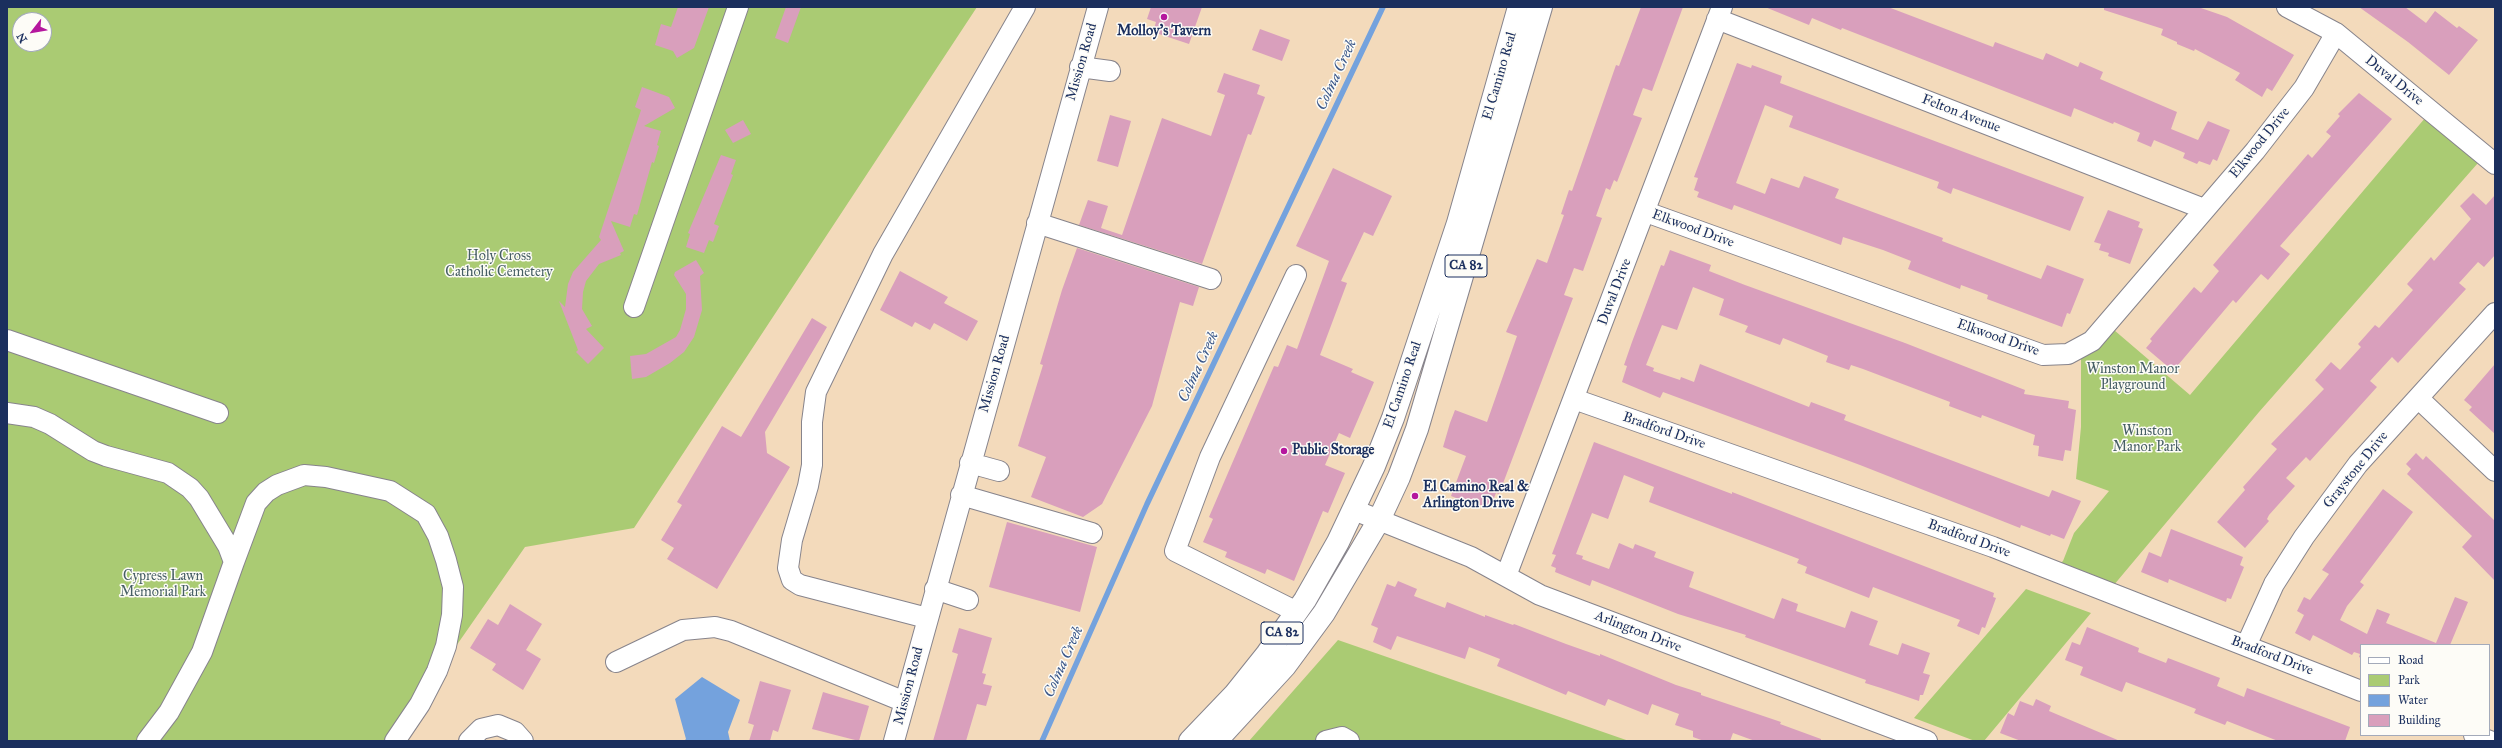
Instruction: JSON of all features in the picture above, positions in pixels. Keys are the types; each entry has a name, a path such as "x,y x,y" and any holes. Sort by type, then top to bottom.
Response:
{"main road":[{"name":"El Camino Real","path":"1190,741 1239,688 1267,654 1297,612 1354,510 1393,418 1448,253 1519,7"},
{"name":"El Camino Real","path":"1216,741 1250,707 1294,654 1324,612 1379,520 1400,477 1418,429 1541,7"}],"street":[{"path":"634,307 738,7"},
{"path":"927,618 800,585 792,580 788,568 791,547 812,465 812,422 816,392 883,254 1024,7"},
{"name":"Mission Road","path":"894,741 1036,223 1098,7"},
{"name":"Duval Drive","path":"2287,7 2336,33 2495,164"},
{"name":"Duval Drive","path":"1506,576 1646,212 1720,13"},
{"name":"Felton Avenue","path":"1720,13 2204,209"},
{"name":"Elkwood Drive","path":"1646,212 2043,355 2068,354 2092,341 2255,151 2304,88 2336,33"},
{"path":"1080,67 1110,70"},
{"path":"1036,223 1211,279"},
{"path":"1296,275 1210,457 1175,551 1297,612"},
{"name":"Graystone Drive","path":"2246,646 2274,584 2304,537 2358,464 2495,313"},
{"path":"7,340 218,413"},
{"path":"2418,398 2495,471"},
{"name":"Bradford Drive","path":"1574,399 1993,547 2360,691"},
{"path":"7,413 34,418 50,424 106,456 150,467 173,476 190,488 209,512 220,530 234,562"},
{"path":"970,463 999,471"},
{"path":"147,741 169,712 202,652 256,503 266,492 277,485 304,475 326,477 390,491 426,514 438,536 446,560 452,587 452,615 446,646 437,670 420,704 395,741"},
{"path":"961,495 1092,533"},
{"name":"Arlington Drive","path":"1354,510 1471,557 1540,596 1928,741"},
{"path":"936,589 968,600"},
{"path":"616,662 682,630 715,627 731,631 905,702"},
{"path":"469,741 481,729 498,725 515,732 523,741"},
{"path":"2477,736 2490,741"},
{"path":"1326,741 1342,737 1349,741"}],"green space":[{"name":"Holy Cross Catholic Cemetery","path":"7,7 977,7 634,528 525,547 390,741 7,741"},
{"name":"Winston Manor Park","path":"2431,111 2485,155 2259,412 2108,592 2052,570 2063,561 2074,533 2109,491 2076,479 2081,427 2081,347 2107,324 2190,395"},
{"path":"2026,589 2091,613 1984,741 1975,741 1914,718"},
{"path":"1338,640 1629,741 1249,741"}],"water":[{"path":"702,677 740,700 728,732 730,741 684,741 686,739 675,699"}],"building":[{"path":"678,7 709,7 694,48 677,58 673,51 655,45 661,24 671,27"},
{"path":"786,7 801,7 788,43 775,38"},
{"path":"1151,7 1202,7 1189,44 1153,32 1156,22 1147,19"},
{"path":"1641,7 1683,7 1652,91 1643,88 1633,115 1642,118 1617,182 1614,180 1610,190 1606,188 1596,216 1602,218 1583,271 1574,268 1564,295 1573,298 1499,494 1496,493 1490,508 1480,505 1479,507 1451,496 1466,456 1443,447 1450,423 1455,410 1487,422 1517,336 1506,332 1537,259 1547,263 1564,215 1561,214 1569,190 1572,191 1616,65 1619,66"},
{"path":"1765,7 1888,7 1993,47 1995,42 2043,60 2046,53 2078,67 2080,62 2103,72 2100,79 2177,112 2171,129 2198,140 2208,121 2230,130 2217,161 2213,159 2210,165 2199,161 2197,164 2183,158 2185,153 2154,140 2151,147 2137,141 2140,133 2114,122 2113,124 2074,108 2071,117 1842,28 1841,30 1812,18 1809,25"},
{"path":"2104,7 2198,7 2227,17 2294,55 2272,91 2267,88 2262,97 2235,80 2240,73 2195,49 2194,51 2177,44 2177,42 2161,35 2163,29 2104,10"},
{"path":"2359,7 2405,7 2426,23 2435,11 2457,28 2459,26 2478,40 2449,75 2408,42"},
{"path":"1260,29 1290,40 1282,61 1252,50"},
{"path":"1737,63 1751,68 1752,65 1782,76 1780,83 2084,197 2070,231 1953,188 1951,194 1937,188 1939,182 1789,127 1793,116 1765,105 1736,183 1765,194 1771,178 1799,188 1804,176 1839,189 1835,198 1943,238 1942,241 2041,279 2047,265 2084,279 2070,314 2067,313 2062,327 1987,299 1988,295 1961,285 1960,289 1908,269 1911,261 1883,250 1843,237 1841,245 1734,205 1732,210 1697,197 1699,192 1694,190 1698,178 1694,177"},
{"path":"1224,73 1260,85 1257,94 1265,97 1251,135 1248,134 1202,264 1079,225 1088,200 1108,206 1101,228 1122,235 1162,118 1211,136 1225,95 1217,92"},
{"path":"642,87 669,97 675,108 644,126 661,131 657,145 659,146 654,163 652,162 637,215 634,214 630,227 611,221 624,251 620,253 621,255 599,264 586,281 583,292 582,309 592,326 586,329 604,348 588,364 576,352 578,350 559,301 565,307 568,284 573,272 601,240 599,237 641,110 635,107"},
{"path":"2359,93 2392,119 2280,246 2290,254 2268,280 2261,274 2236,303 2233,300 2173,371 2146,348 2152,341 2150,339 2194,287 2201,293 2219,271 2213,265 2308,154 2312,158 2331,136 2326,132 2340,116 2338,114"},
{"path":"1110,115 1131,121 1118,167 1097,161"},
{"path":"743,120 751,134 733,143 725,130"},
{"path":"721,155 736,160 731,174 733,175 714,224 719,226 713,242 709,240 704,253 686,247 690,234 688,233"},
{"name":"Public Storage","path":"1333,168 1392,196 1373,236 1364,232 1341,281 1347,283 1320,355 1353,369 1351,372 1374,382 1350,438 1339,433 1325,465 1345,473 1328,513 1323,511 1294,581 1267,569 1265,574 1225,557 1227,552 1203,542 1213,519 1209,517 1274,366 1278,367 1287,345 1297,349 1329,261 1296,246"},
{"path":"2473,193 2486,205 2495,195 2495,255 2484,267 2478,262 2459,283 2466,289 2398,363 2392,357 2370,381 2377,387 2310,461 2306,457 2286,478 2295,486 2269,515 2267,519 2269,521 2245,548 2217,522 2245,490 2243,487 2277,449 2271,444 2324,389 2315,380 2331,362 2340,370 2361,347 2358,344 2375,325 2379,328 2413,290 2407,284 2431,257 2434,261 2471,219 2460,206"},
{"path":"2108,210 2140,222 2138,227 2143,229 2130,264 2108,256 2109,253 2099,250 2101,244 2094,242"},
{"path":"1077,248 1199,287 1193,306 1180,302 1152,406 1102,504 1083,517 1031,497 1046,457 1018,446 1043,365 1040,364 1062,290"},
{"path":"1670,250 1711,265 1709,271 1905,343 2025,390 2024,394 2069,401 2068,408 2076,410 2071,451 2065,450 2063,461 2038,456 2039,446 2033,445 2035,435 1982,415 1981,418 1949,406 1950,402 1863,369 1851,365 1849,370 1826,362 1828,356 1783,338 1780,345 1745,332 1748,326 1719,315 1724,299 1693,287 1677,330 1662,325 1646,365 1654,368 1653,371 1680,380 1681,377 1694,382 1700,364 1809,407 1811,402 1846,415 1844,420 2049,497 2052,490 2081,501 2064,539 2051,534 2050,536 2021,525 2020,528 1860,465 1663,392 1660,398 1622,382 1627,366 1624,365 1632,342 1661,265 1664,266"},
{"path":"696,260 704,273 700,276 702,310 694,337 684,352 670,363 646,377 632,379 630,356 646,354 676,337 680,330 686,309 686,294 674,275 675,272"},
{"path":"900,271 948,297 944,303 978,321 967,341 934,323 930,330 915,322 912,327 880,310"},
{"path":"812,318 827,327 765,432 767,453 790,467 717,589 667,559 674,548 661,540 682,505 677,502 722,426 741,437"},
{"path":"2495,364 2495,434 2469,410 2472,407 2464,400"},
{"path":"1594,442 1732,494 1732,492 1994,593 1993,597 1996,598 1985,628 1982,627 1979,635 1957,626 1960,620 1873,587 1869,598 1805,573 1807,567 1797,563 1799,559 1649,502 1654,487 1624,475 1608,519 1592,513 1576,554 1583,556 1582,559 1609,569 1619,543 1633,549 1635,544 1656,552 1654,557 1694,572 1689,587 1774,619 1782,598 1798,604 1796,611 1845,628 1851,611 1878,621 1869,645 1898,655 1902,643 1930,653 1923,673 1930,675 1923,695 1920,695 1919,701 1865,683 1866,680 1745,637 1746,635 1678,614 1592,580 1590,586 1555,572 1556,568 1551,566 1556,555 1552,554"},
{"path":"2416,453 2423,460 2426,456 2495,521 2495,581 2462,547 2472,536 2407,474 2411,469 2406,464"},
{"path":"2383,489 2413,512 2360,582 2364,585 2347,606 2340,620 2367,634 2377,609 2390,614 2386,623 2436,643 2455,597 2468,602 2450,644 2360,644 2360,654 2354,652 2352,655 2313,635 2310,641 2295,633 2304,615 2297,611 2304,597 2310,600 2329,574 2322,570"},
{"path":"1007,522 1097,547 1080,612 989,587"},
{"path":"2171,529 2243,557 2240,565 2244,567 2231,599 2227,598 2226,602 2169,579 2168,583 2141,572 2149,552 2161,557"},
{"path":"1398,581 1417,589 1414,596 1445,608 1447,602 1485,617 1485,615 1513,625 1514,624 1600,656 1600,654 1676,685 1701,693 1701,695 1781,722 1780,724 1821,739 1821,741 1755,741 1733,733 1730,741 1704,741 1693,737 1693,731 1675,725 1679,714 1652,704 1648,715 1608,699 1605,706 1568,691 1566,695 1497,666 1500,659 1469,647 1465,659 1397,636 1391,650 1373,642 1378,628 1371,625 1387,584 1395,587"},
{"path":"510,604 542,624 526,650 541,659 523,690 492,670 496,664 470,648 488,619 498,625"},
{"path":"2087,627 2139,648 2138,652 2166,663 2168,658 2220,678 2217,686 2244,697 2247,688 2350,727 2345,741 2278,741 2227,721 2225,725 2194,713 2196,709 2126,682 2122,692 2080,675 2083,667 2065,660 2072,642 2080,645"},
{"path":"959,628 992,638 982,673 986,674 983,684 992,686 986,706 977,704 966,741 933,741 958,654 952,652"},
{"path":"760,681 791,690 778,732 773,730 770,741 749,741 754,725 748,723"},
{"path":"823,692 869,706 859,741 812,729"},
{"path":"2036,699 2051,706 2049,711 2120,741 2021,741 2000,733 2008,713 2014,716 2020,701 2033,706"}],"waterway":[{"name":"Colma Creek","path":"1042,741 1147,504 1383,7"}],"place":[{"name":"Molloy's Tavern","path":"1164,17"},
{"name":"Public Storage","path":"1284,451"},
{"name":"El Camino Real & Arlington Drive","path":"1415,496"}],"park label":[{"name":"Winston Manor Playground","path":"2133,378"},
{"name":"Cypress Lawn Memorial Park","path":"163,586"}]}
